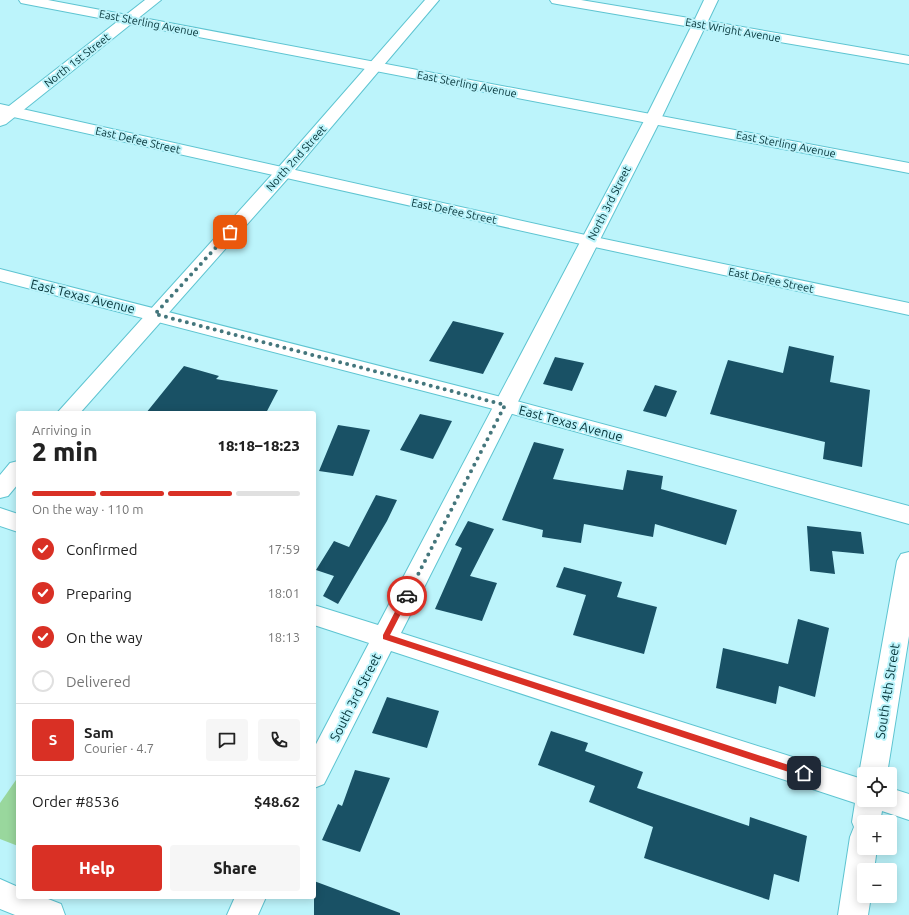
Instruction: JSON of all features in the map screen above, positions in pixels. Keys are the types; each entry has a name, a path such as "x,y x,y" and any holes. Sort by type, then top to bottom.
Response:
{"street":[{"name":"East Sterling Avenue","path":"26,0 909,168"},
{"name":"North 1st Street","path":"4,114 154,0"},
{"name":"North 2nd Street","path":"70,411 155,314 283,173 376,67 432,0"},
{"name":"East Wright Avenue","path":"556,0 909,60"},
{"name":"North 3rd Street","path":"505,405 653,119 711,0"},
{"name":"East Defee Street","path":"4,114 909,309"},
{"name":"East Texas Avenue","path":"0,275 505,405 909,515"},
{"name":"South 3rd Street","path":"316,771 505,405"},
{"path":"0,490 16,471"},
{"path":"0,517 16,522"},
{"name":"South 4th Street","path":"874,767 908,575"},
{"path":"316,616 386,637 857,791"},
{"path":"897,803 909,807"},
{"path":"853,915 861,855"},
{"path":"0,894 50,915"},
{"path":"242,915 250,899"}],"green space":[{"path":"16,780 16,845 0,839 0,803"}],"building":[{"path":"453,321 504,333 483,374 429,361"},
{"path":"789,346 834,356 830,382 870,390 862,467 823,459 825,442 710,414 728,360 783,373"},
{"path":"555,357 584,363 572,391 543,384"},
{"path":"184,366 219,376 216,379 278,390 267,411 148,411"},
{"path":"655,385 677,391 666,417 643,411"},
{"path":"420,414 452,421 433,459 400,450"},
{"path":"338,425 370,430 353,476 319,471"},
{"path":"534,442 564,449 553,479 623,490 627,470 663,476 661,489 737,510 726,545 655,524 653,537 584,524 581,543 542,537 543,530 502,520"},
{"path":"376,495 397,500 387,521 338,604 323,596 334,576 316,570 334,541 349,547"},
{"path":"468,521 494,529 470,576 497,583 482,621 435,609 462,548 455,545"},
{"path":"807,526 861,532 864,554 832,551 835,574 810,571"},
{"path":"564,567 622,582 617,597 657,607 644,654 573,635 586,595 556,587"},
{"path":"798,619 829,628 815,697 779,686 776,704 716,688 723,648 788,664"},
{"path":"387,697 439,711 427,748 372,733"},
{"path":"551,731 588,743 585,751 643,772 637,788 749,826 750,817 807,836 799,882 774,874 769,900 644,858 653,827 589,802 595,786 538,765"},
{"path":"355,770 390,778 360,852 322,840 338,804 342,806"},
{"path":"316,882 400,913 400,915 314,915"}],"way so far":[{"path":"230,232 155,314 505,405 407,596"}],"route":[{"path":"407,596 386,637 804,773"}]}
